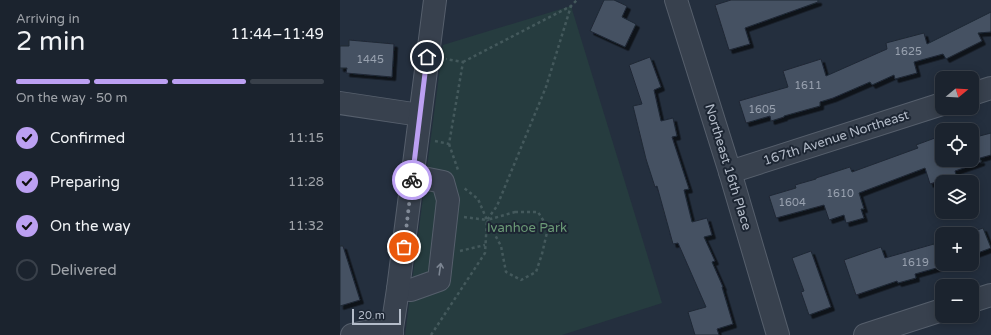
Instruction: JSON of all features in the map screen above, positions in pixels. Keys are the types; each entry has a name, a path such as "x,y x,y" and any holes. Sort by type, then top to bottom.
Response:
{"street":[{"path":"352,335 374,330 392,334 435,0"},
{"name":"Northeast 16th Place","path":"676,0 730,172 778,335"},
{"path":"979,92 991,88"},
{"path":"340,103 420,115"},
{"name":"167th Avenue Northeast","path":"730,172 935,106"},
{"path":"398,289 411,290 439,280 448,200 443,182 413,176"},
{"path":"979,298 991,294"},
{"path":"865,335 935,312"}],"path":[{"path":"442,59 463,62 571,6 577,0"},
{"path":"431,335 485,253 487,220 497,206 546,87 571,6"},
{"path":"459,173 449,144 463,62"},
{"path":"431,140 449,144"},
{"path":"447,215 487,220 516,212 538,212 548,228 536,272 521,280 506,272 501,246 487,220 478,199 464,187"},
{"path":"442,255 485,245"}],"green space":[{"name":"Ivanhoe Park","path":"571,6 662,303 562,335 405,335 443,45"}],"building":[{"path":"604,0 614,0 627,6 622,17 636,24 625,47 590,31"},
{"path":"731,0 818,0 818,2 745,28 750,44 729,50 715,5"},
{"path":"991,12 991,32 978,33 982,41 946,59 943,54 914,62 917,73 895,79 894,75 872,85 870,82 820,102 820,106 771,121 770,116 746,123 739,101 788,87 783,71 821,59 826,76 887,49 886,43 924,33 927,44"},
{"path":"349,40 394,44 392,77 346,73 347,68 340,68 340,46 349,46"},
{"path":"650,57 661,87 654,90 661,121 673,118 677,136 672,137 689,189 684,190 692,222 707,218 712,235 704,237 715,261 712,262 723,287 733,324 717,329 719,335 695,335 688,312 706,307 678,243 673,244 657,186 655,187 646,159 633,106 642,104 629,65"},
{"path":"991,133 991,155 979,158 979,136"},
{"path":"935,138 935,167 967,167 955,171 956,175 935,175 935,182 930,184 925,168 859,193 864,209 861,209 864,218 846,223 844,215 829,220 824,205 776,218 769,196 796,188 795,185 850,167 852,172 918,148 916,145"},
{"path":"983,228 991,248 979,252 979,229"},
{"path":"934,244 935,268 915,274 916,278 898,283 897,281 856,295 844,260 881,247 885,258"},
{"path":"340,246 343,246 360,300 340,306"},
{"path":"811,251 831,307 809,315 801,292 804,291 792,258"}],"way so far":[{"path":"404,247 412,180"}],"route":[{"path":"412,180 427,57"}]}
